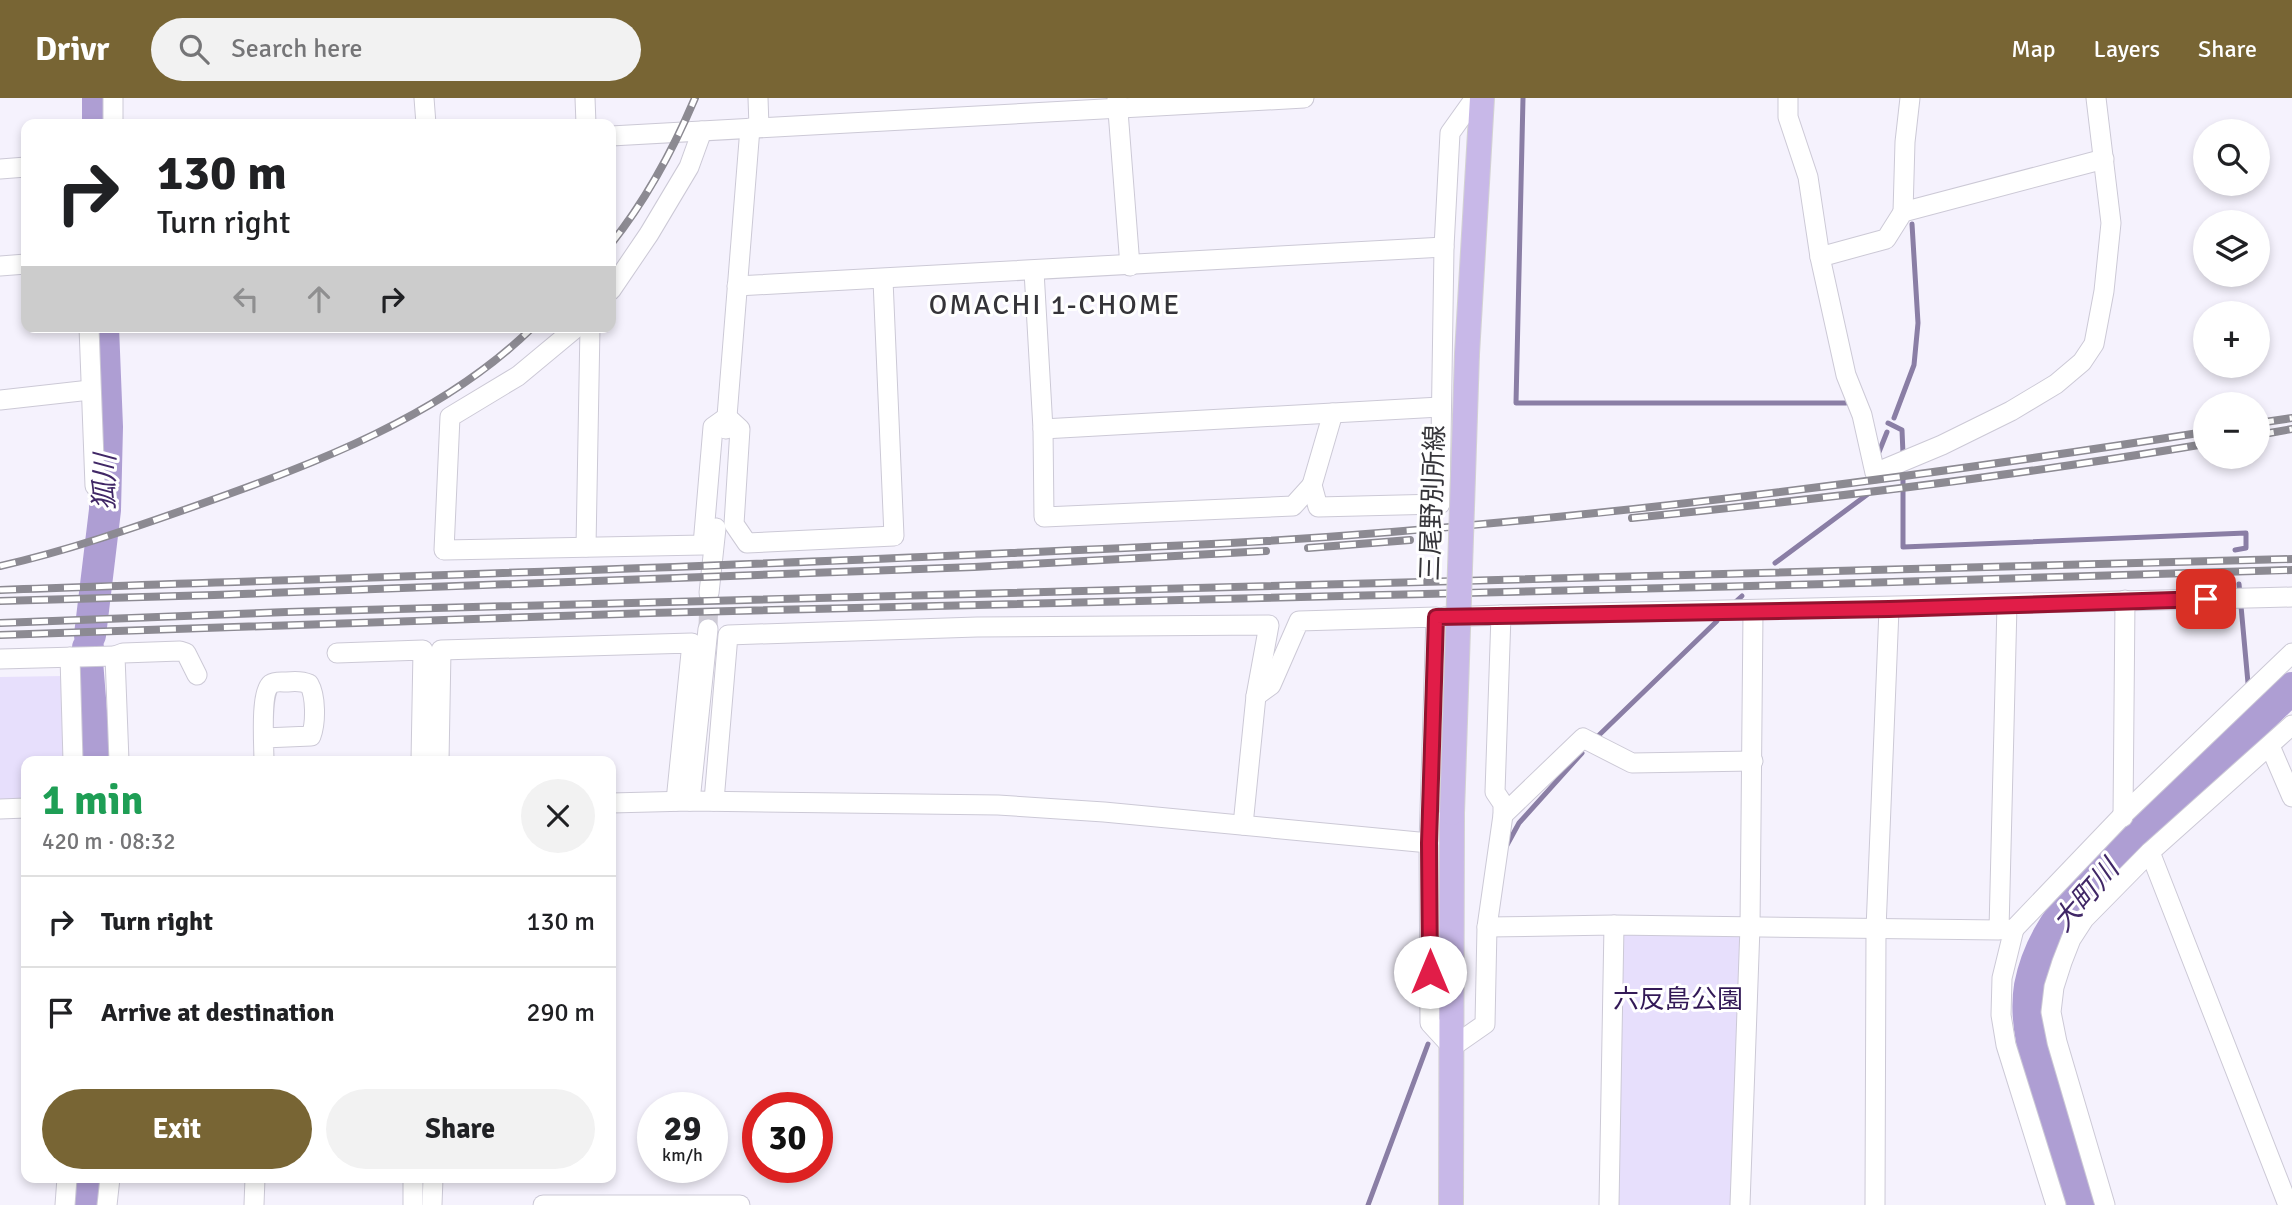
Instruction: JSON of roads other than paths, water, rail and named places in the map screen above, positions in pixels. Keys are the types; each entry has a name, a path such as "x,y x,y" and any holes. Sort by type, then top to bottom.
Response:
{"main road":[{"name":"三尾野別所線","path":"1451,1205 1452,813 1467,354 1482,98"}],"street":[{"path":"113,98 113,119"},
{"path":"424,98 426,119"},
{"path":"584,98 586,119"},
{"path":"709,593 737,286 758,98"},
{"path":"616,136 1118,103 1304,98"},
{"path":"1312,485 1318,507 1440,504 1444,247 1450,133 1475,98"},
{"path":"1788,98 1788,117 1808,177 1820,257 1846,375 1862,415 1875,473 2000,417 2056,384 2082,362 2094,344 2099,326 2111,223 2096,98"},
{"path":"1820,257 1886,239 1903,212 1905,142 1910,98"},
{"path":"1118,103 1130,266"},
{"path":"616,283 689,167 702,131"},
{"path":"1903,212 2104,159"},
{"path":"0,169 21,167"},
{"path":"737,286 1444,247"},
{"path":"0,266 21,264"},
{"path":"1034,271 1043,429 1044,517 1293,506 1312,485 1333,413"},
{"path":"727,416 740,429 734,524 747,543 894,536 883,280"},
{"path":"89,333 94,486"},
{"path":"571,333 517,376 450,416 444,550 703,545 713,427 727,416"},
{"path":"586,547 590,333"},
{"path":"0,400 90,390"},
{"path":"1043,429 1440,407"},
{"path":"1256,696 1271,685 1299,621 1889,609 2292,597"},
{"path":"2123,817 2125,600"},
{"path":"2007,604 2007,930 2001,1015 2006,1045 2056,1205"},
{"path":"1875,1205 1876,929 1889,609"},
{"path":"1740,1205 1750,927 1753,611"},
{"path":"1436,617 1429,843 1430,1023 1452,1047 1485,1024 1488,927 1503,815 1503,804 1495,792 1501,615"},
{"path":"714,801 729,635 977,627 1269,625 1256,696 1243,825"},
{"path":"683,801 708,629"},
{"path":"337,653 692,643 683,801"},
{"path":"421,756 432,650"},
{"path":"432,650 439,756"},
{"path":"0,659 180,651 186,653 197,675"},
{"path":"1488,927 1614,925 2007,930 2292,653"},
{"path":"74,756 90,657"},
{"path":"90,657 118,756"},
{"path":"2105,1205 2057,1042 2051,1012 2054,987 2071,939 2084,919 2150,852 2292,725"},
{"path":"264,738 264,756"},
{"path":"1503,815 1583,738 1632,763 1753,761"},
{"path":"2270,746 2292,797"},
{"path":"616,803 714,801 998,805 1429,843"},
{"path":"0,809 21,808"},
{"path":"2150,852 2290,1205"},
{"path":"1608,1205 1614,925"},
{"path":"65,1205 67,1183"},
{"path":"107,1205 109,1183"},
{"path":"254,1205 255,1183"},
{"path":"412,1205 413,1183"},
{"path":"432,1205 433,1183"},
{"path":"543,1205 740,1205"}],"waterway":[{"name":"狐川","path":"98,98 98,119"},
{"path":"1523,98 1516,403 1846,403"},
{"path":"1894,418 1914,365 1918,323 1912,224"},
{"name":"狐川","path":"90,635 105,510 107,427 103,333"},
{"path":"1888,423 1902,430 1903,454"},
{"path":"1879,452 1887,432"},
{"path":"1903,474 1903,547 2246,533 2246,548 2235,550"},
{"path":"1775,563 1868,494"},
{"path":"2239,584 2248,683 2272,709"},
{"path":"1732,605 1742,596"},
{"path":"1596,738 1717,621"},
{"name":"狐川","path":"88,648 95,756"},
{"name":"大町川","path":"2081,1205 2031,1034 2028,1002 2037,960 2055,924 2080,892 2292,688"},
{"path":"1507,845 1519,823 1582,753"},
{"path":"1368,1205 1428,1044"},
{"name":"狐川","path":"85,1205 87,1183"}],"tunnel":[{"path":"708,629 709,593"}],"railway":[{"path":"616,237 658,174 695,98"},
{"path":"0,566 124,530 243,489 332,454 418,412 497,359 526,333"},
{"path":"2270,421 2292,418"},
{"path":"2270,433 2292,429"},
{"path":"0,590 758,564 1171,546 1384,533 1619,511 1854,483 2193,434"},
{"path":"1632,518 1919,486 2193,446"},
{"path":"1308,548 1410,540"},
{"path":"0,601 974,567 1266,551"},
{"path":"0,623 287,612 2292,559"},
{"path":"0,635 650,613 2292,570"}],"district":[{"name":"OMACHI 1-CHOME","path":"1055,304"}],"park label":[{"name":"六反島公園","path":"1678,999"}]}
